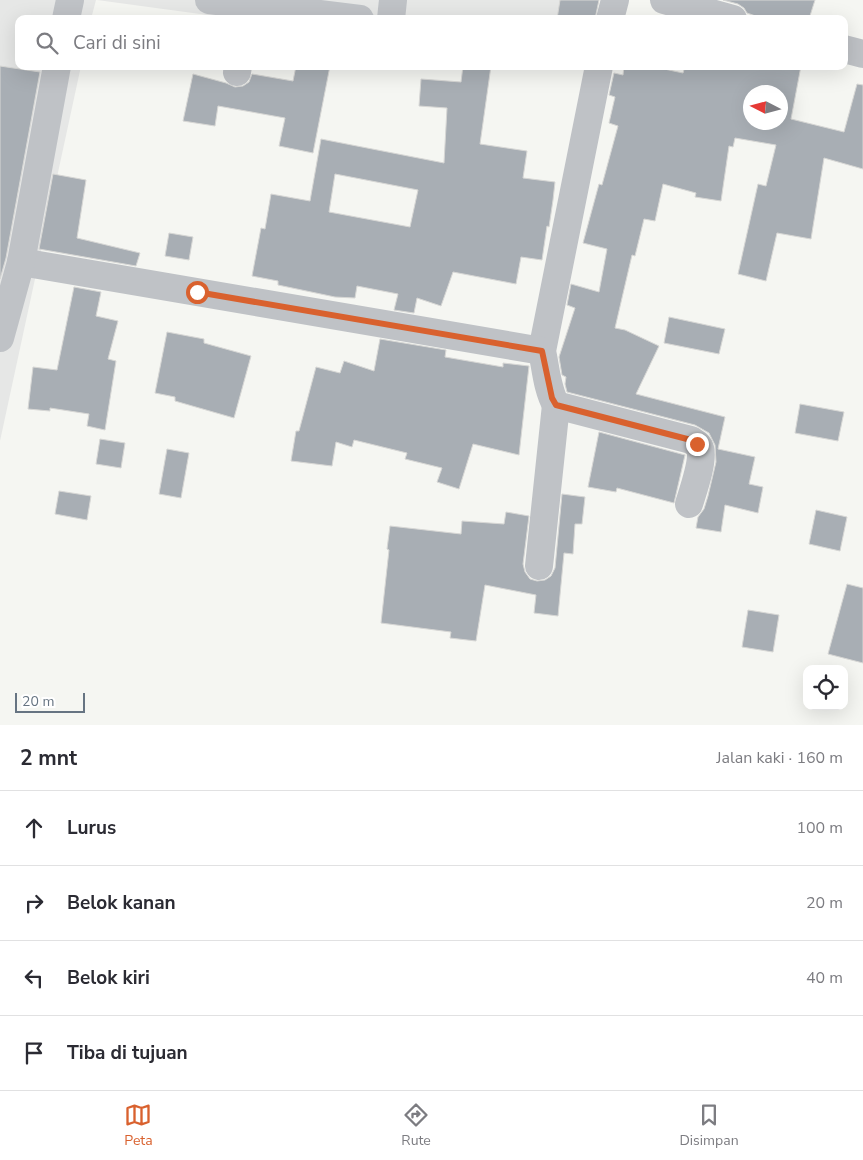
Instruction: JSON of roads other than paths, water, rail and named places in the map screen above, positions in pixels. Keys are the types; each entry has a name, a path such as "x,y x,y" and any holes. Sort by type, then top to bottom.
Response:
{"street":[{"path":"67,15 70,0"},
{"path":"209,0 245,11 302,15"},
{"path":"391,15 394,0"},
{"path":"611,15 615,0"},
{"path":"664,0 718,15"},
{"path":"848,50 863,54"},
{"path":"0,338 20,262 57,70"},
{"path":"539,566 556,405 552,398 542,351 598,70"},
{"path":"20,262 542,351"},
{"path":"556,405 691,440 697,444 700,448 700,459 690,504"}]}
